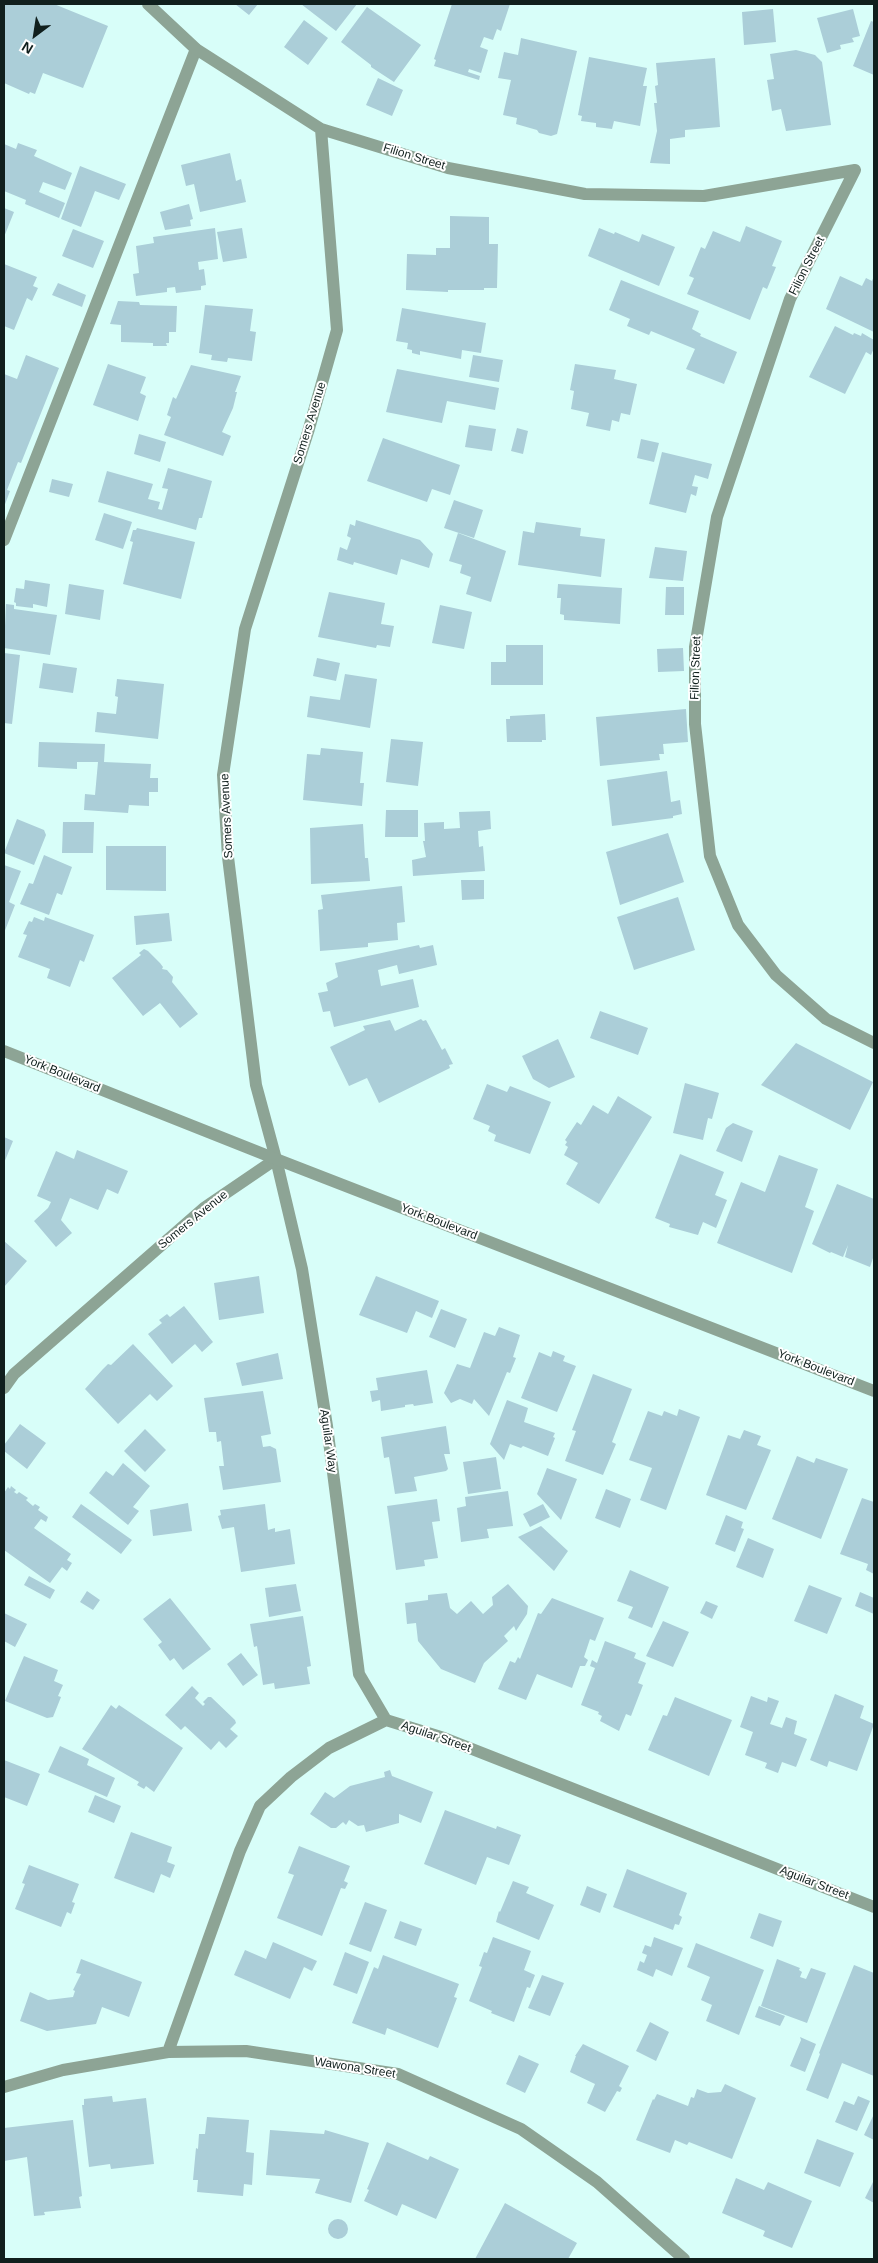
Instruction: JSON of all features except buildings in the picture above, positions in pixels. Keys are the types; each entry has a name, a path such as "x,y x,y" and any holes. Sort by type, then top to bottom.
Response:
{"street":[{"name":"Filion Street","path":"148,4 196,49 321,128 448,168 585,194 704,196 855,170 790,299 717,517 695,647 695,724 710,856 738,924 776,975 826,1019 874,1043"},
{"path":"4,540 196,49"},
{"name":"Somers Avenue","path":"4,1388 14,1374 204,1208 276,1159 256,1084 228,857 223,775 244,629 308,432 337,330 321,128"},
{"name":"York Boulevard","path":"4,1051 276,1159 874,1391"},
{"name":"Aguilar Way","path":"276,1159 302,1269 327,1426 359,1674 386,1720"},
{"name":"Aguilar Street","path":"168,2052 240,1850 260,1806 291,1777 329,1748 386,1720 444,1738 874,1907"},
{"name":"Wawona Street","path":"4,2087 62,2070 168,2052 246,2051 398,2074 521,2130 597,2182 684,2259"}]}
